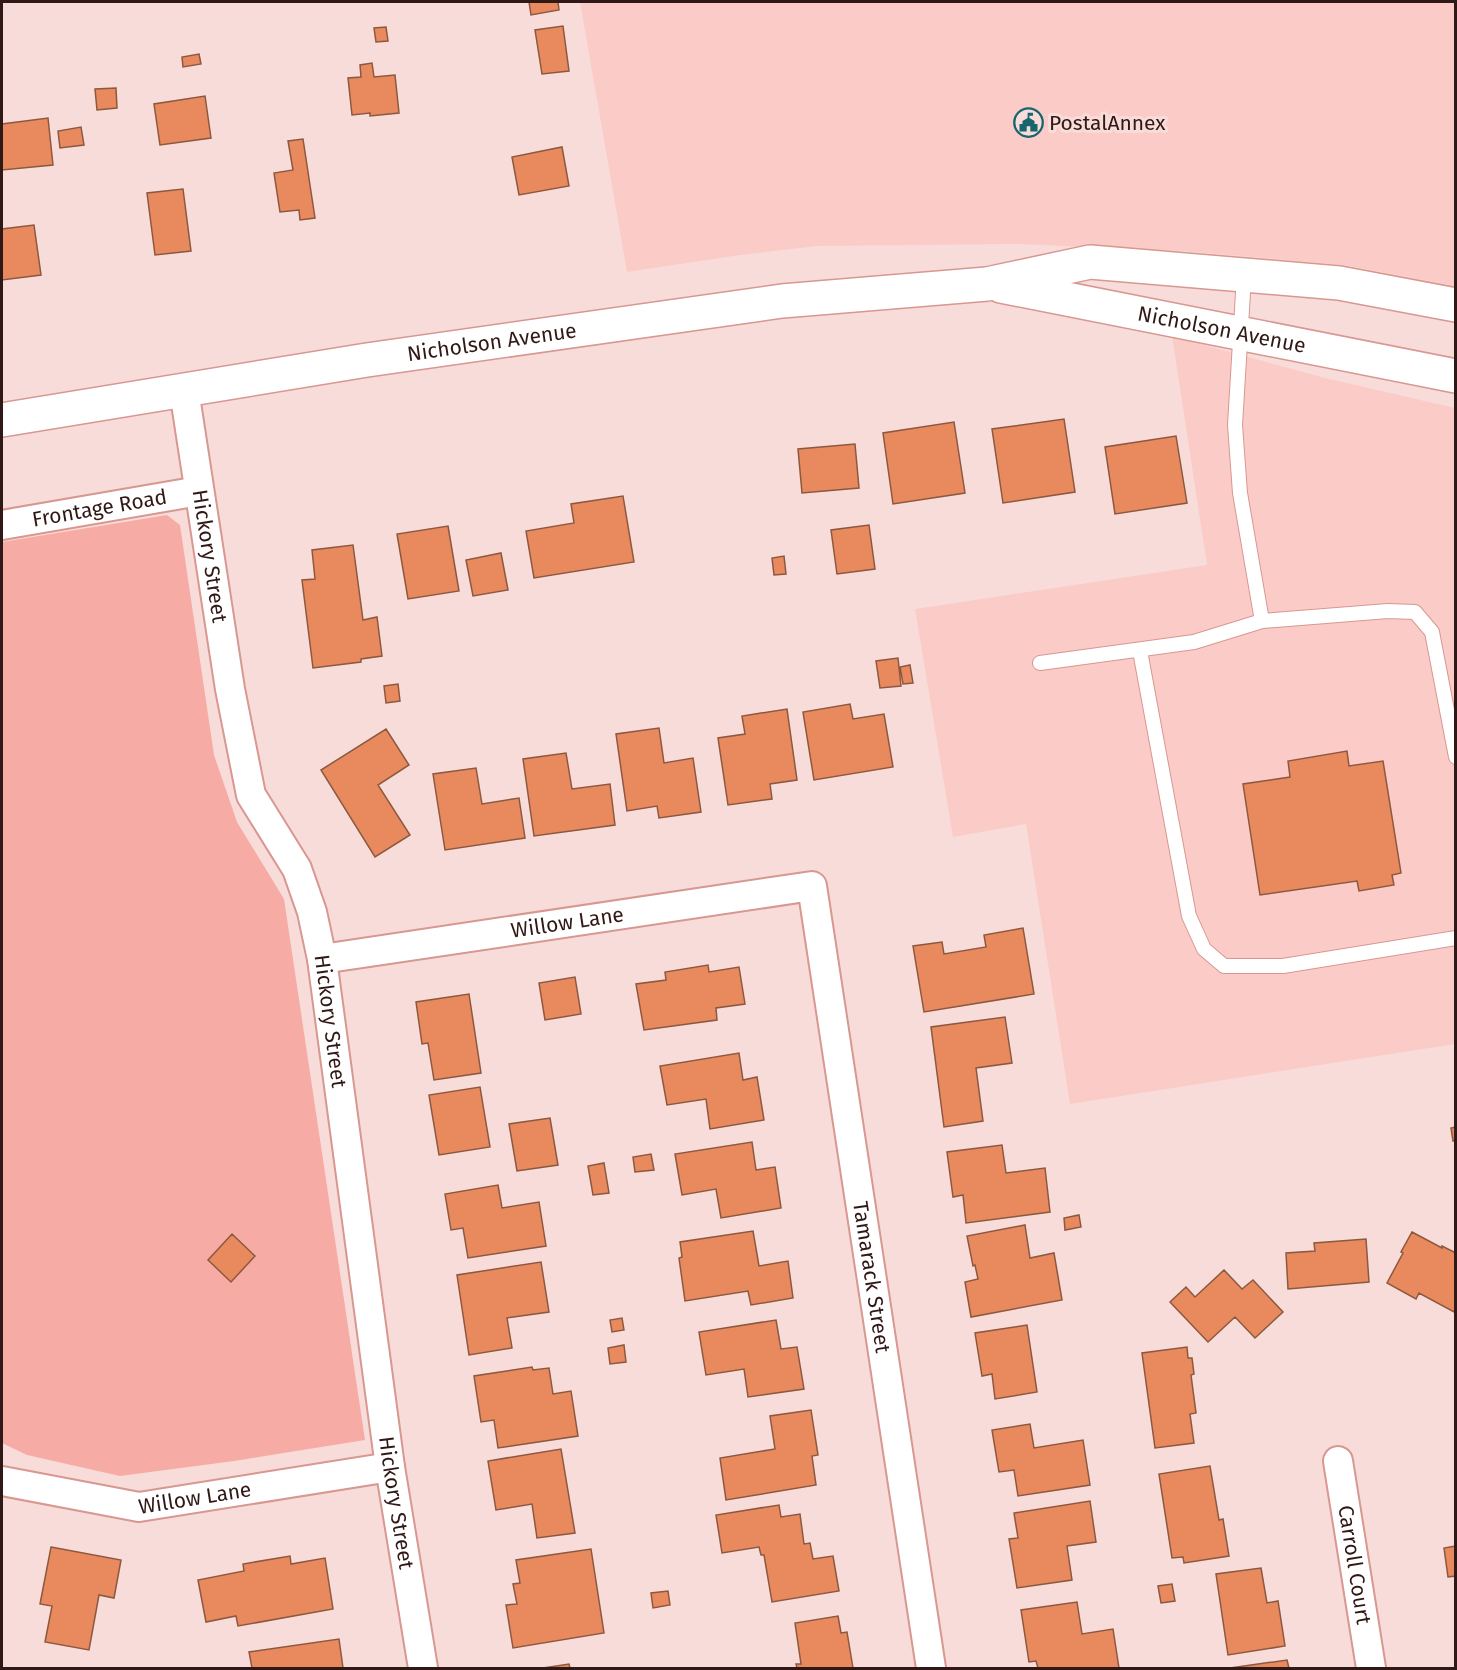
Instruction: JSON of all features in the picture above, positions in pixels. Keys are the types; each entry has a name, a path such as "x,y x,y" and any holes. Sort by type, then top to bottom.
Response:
{"main road":[{"name":"Nicholson Avenue","path":"2,420 367,360 782,301 987,284 1090,262 1340,283 1455,305"},
{"name":"Nicholson Avenue","path":"987,284 1455,376"}],"street":[{"name":"Hickory Street","path":"184,390 230,689 251,795 297,869 312,912 322,958 390,1467 423,1668"},
{"name":"Frontage Road","path":"2,525 199,491"},
{"name":"Willow Lane","path":"322,958 812,886"},
{"name":"Tamarack Street","path":"812,886 931,1668"},
{"name":"Carroll Court","path":"1338,1461 1371,1668"},
{"name":"Willow Lane","path":"2,1481 139,1507 390,1467"}],"lane":[{"path":"1244,276 1235,425 1240,493 1262,621"},
{"path":"1040,663 1194,642 1262,621 1388,611 1415,612 1432,632 1455,757"},
{"path":"1140,651 1189,916 1204,949 1224,966 1283,966 1455,938"}],"shaded area":[{"name":"PostalAnnex","path":"580,2 1455,2 1455,286 1344,265 1183,251 1018,244 817,246 627,272"},
{"path":"1172,336 1325,378 1455,408 1455,1044 1070,1104 1026,824 953,837 915,609 1207,565"},
{"path":"167,515 180,525 214,755 237,822 284,899 365,1440 120,1476 27,1455 2,1443 2,542"}],"building":[{"path":"529,2 558,2 559,10 531,15"},
{"path":"563,26 569,71 542,74 535,30"},
{"path":"386,27 388,41 376,42 374,28"},
{"path":"199,54 201,64 183,67 182,57"},
{"path":"372,63 374,77 395,75 399,113 352,115 348,78 361,77 360,65"},
{"path":"116,88 117,108 97,110 95,89"},
{"path":"205,96 211,138 160,145 154,104"},
{"path":"48,118 53,165 2,170 2,124"},
{"path":"81,127 84,145 60,148 58,131"},
{"path":"303,139 315,218 300,220 299,210 280,212 274,173 293,170 288,141"},
{"path":"562,147 569,186 519,195 512,157"},
{"path":"183,189 191,251 155,255 147,193"},
{"path":"34,225 41,275 2,280 2,229"},
{"path":"1064,419 1075,492 1003,503 992,429"},
{"path":"954,422 965,493 893,504 883,433"},
{"path":"1176,436 1187,503 1115,514 1105,447"},
{"path":"855,444 859,488 802,493 798,449"},
{"path":"623,496 634,562 534,578 526,531 574,523 571,504"},
{"path":"869,525 875,569 837,574 831,530"},
{"path":"448,526 459,591 408,599 397,534"},
{"path":"353,545 363,620 377,617 382,656 361,659 361,662 313,668 302,580 315,579 312,550"},
{"path":"501,553 508,590 473,596 466,560"},
{"path":"784,556 786,574 774,575 772,558"},
{"path":"898,658 901,686 880,688 876,661"},
{"path":"910,665 913,683 903,684 900,667"},
{"path":"398,684 400,701 386,703 384,686"},
{"path":"850,704 853,719 884,714 893,767 814,780 803,712"},
{"path":"787,709 797,780 770,784 772,799 728,805 718,738 745,734 742,716"},
{"path":"659,728 664,763 693,758 701,812 659,818 657,806 627,811 616,734"},
{"path":"386,729 409,765 378,785 410,835 375,857 321,770"},
{"path":"1347,751 1349,766 1383,761 1401,873 1392,875 1394,885 1359,891 1357,881 1260,895 1243,784 1290,777 1288,761"},
{"path":"566,753 572,789 610,784 615,825 534,836 523,759"},
{"path":"476,768 482,804 519,798 525,838 445,850 433,774"},
{"path":"1023,928 1034,994 924,1012 913,946 942,942 944,954 986,947 984,935"},
{"path":"708,965 709,972 739,967 745,1004 716,1008 717,1020 644,1030 636,984 666,980 665,972"},
{"path":"575,977 581,1014 545,1020 539,983"},
{"path":"469,994 481,1073 434,1080 428,1043 422,1044 416,1002"},
{"path":"1005,1017 1012,1063 976,1068 983,1121 944,1127 931,1027"},
{"path":"739,1053 743,1080 757,1077 764,1120 710,1129 706,1099 667,1105 660,1066"},
{"path":"480,1087 490,1147 439,1155 429,1095"},
{"path":"550,1118 558,1165 517,1171 509,1124"},
{"path":"1456,1127 1456,1140 1453,1141 1451,1128"},
{"path":"752,1142 756,1170 775,1167 781,1208 721,1218 716,1189 682,1195 675,1154"},
{"path":"1002,1145 1006,1173 1045,1168 1050,1212 966,1223 963,1195 953,1197 947,1152"},
{"path":"651,1154 654,1170 635,1172 633,1157"},
{"path":"604,1163 609,1193 593,1195 588,1166"},
{"path":"498,1185 502,1208 539,1202 546,1246 468,1258 463,1228 451,1230 445,1194"},
{"path":"1079,1215 1081,1227 1065,1230 1064,1218"},
{"path":"1025,1225 1030,1258 1054,1253 1062,1300 971,1317 965,1282 978,1279 967,1236"},
{"path":"753,1231 759,1266 788,1261 793,1298 751,1305 748,1291 685,1301 679,1258 682,1257 680,1242"},
{"path":"1412,1232 1456,1253 1456,1313 1419,1293 1416,1299 1387,1283"},
{"path":"232,1234 255,1256 231,1282 208,1260"},
{"path":"1366,1239 1369,1282 1288,1289 1286,1253 1315,1251 1314,1243"},
{"path":"541,1262 549,1312 507,1318 512,1348 469,1355 457,1275"},
{"path":"1224,1270 1242,1289 1253,1280 1283,1312 1255,1338 1235,1317 1208,1342 1170,1302 1186,1287 1195,1297"},
{"path":"622,1318 624,1330 612,1332 610,1320"},
{"path":"776,1320 781,1349 797,1347 804,1389 748,1397 744,1369 706,1375 699,1332"},
{"path":"1027,1325 1037,1392 995,1399 992,1374 982,1376 975,1333"},
{"path":"624,1345 626,1362 610,1364 608,1348"},
{"path":"1187,1347 1188,1358 1192,1358 1194,1374 1191,1375 1196,1413 1190,1414 1194,1443 1155,1448 1142,1353"},
{"path":"532,1367 533,1370 549,1368 553,1394 571,1391 578,1436 498,1448 494,1420 481,1422 474,1376"},
{"path":"811,1410 818,1455 812,1456 816,1485 726,1500 720,1458 775,1449 770,1416"},
{"path":"1030,1424 1034,1448 1083,1440 1090,1485 1018,1496 1014,1470 999,1472 992,1430"},
{"path":"561,1449 575,1533 537,1538 532,1504 496,1510 488,1461"},
{"path":"1210,1466 1219,1520 1223,1519 1229,1556 1184,1563 1183,1557 1172,1558 1159,1474"},
{"path":"1090,1501 1096,1542 1067,1546 1072,1580 1017,1588 1009,1539 1018,1538 1014,1513"},
{"path":"779,1505 781,1517 800,1514 804,1544 810,1543 813,1559 833,1556 839,1591 772,1602 764,1555 761,1555 759,1547 722,1553 716,1515"},
{"path":"1456,1546 1456,1576 1448,1577 1444,1548"},
{"path":"51,1547 121,1560 114,1598 99,1595 89,1650 45,1642 52,1606 40,1604"},
{"path":"591,1549 604,1633 513,1648 506,1605 517,1604 513,1584 520,1583 516,1560"},
{"path":"290,1556 291,1564 325,1558 333,1609 238,1626 236,1616 206,1622 198,1580 244,1571 243,1564"},
{"path":"1261,1568 1267,1603 1278,1601 1285,1646 1228,1655 1216,1574"},
{"path":"1172,1584 1175,1601 1161,1603 1158,1586"},
{"path":"668,1591 670,1605 653,1608 651,1593"},
{"path":"1077,1602 1082,1634 1113,1629 1119,1668 1038,1668 1036,1661 1029,1662 1021,1610"},
{"path":"838,1616 841,1633 847,1632 853,1668 797,1668 796,1664 801,1664 795,1623"},
{"path":"339,1639 343,1668 252,1668 249,1652"},
{"path":"1287,1660 1289,1668 1230,1668"},
{"path":"569,1664 570,1668 543,1668"}],"place":[{"name":"PostalAnnex","path":"1028,123"}]}
